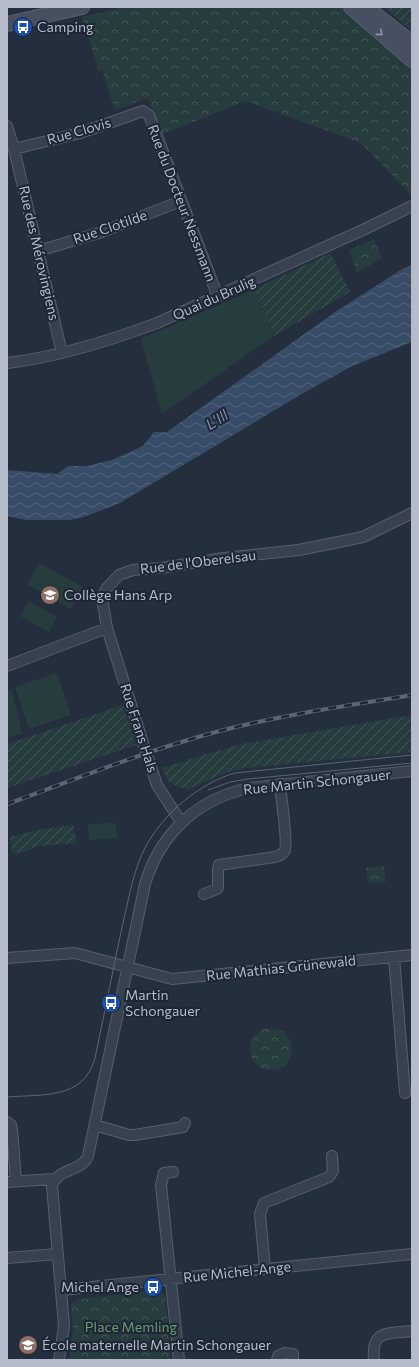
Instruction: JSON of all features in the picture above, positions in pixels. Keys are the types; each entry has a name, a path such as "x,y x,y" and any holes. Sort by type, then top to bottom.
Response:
{"main road":[{"path":"7,24 82,7"},
{"path":"351,7 412,60"},
{"path":"366,7 412,43"}],"street":[{"name":"Rue Clovis","path":"14,149 80,133 143,111"},
{"name":"Rue du Docteur Nessmann","path":"143,111 149,115 218,297"},
{"name":"Rue des Mérovingiens","path":"8,129 62,353"},
{"name":"Rue Clotilde","path":"38,250 102,232 181,201"},
{"name":"Quai du Brulig","path":"7,363 62,353 130,333 218,297 412,206"},
{"name":"Rue de l'Oberelsau","path":"107,628 103,604 104,592 114,580 126,572 224,558 299,550 335,542 366,528 394,521 412,513"},
{"path":"7,666 107,628"},
{"name":"Rue Frans Hals","path":"107,628 158,785 181,822"},
{"name":"Rue Martin Schongauer","path":"55,1179 87,1159 127,968 149,872 161,846 181,822 193,812 230,793 249,788 412,771"},
{"path":"204,894 217,889 218,869 220,865 275,857 285,851 280,784"},
{"name":"Rue Mathias Grünewald","path":"7,958 75,953 172,979 412,955"},
{"path":"394,957 405,1093"},
{"path":"8,1122 12,1129 12,1181 55,1179 52,1186 62,1290 64,1333 59,1360"},
{"path":"94,1125 129,1135 135,1135 175,1129 183,1127 186,1123"},
{"path":"265,1269 260,1214 264,1203 329,1177 333,1171 332,1156"},
{"path":"173,1172 164,1173 161,1180 179,1360"},
{"path":"7,1258 58,1254"},
{"name":"Rue Michel-Ange","path":"62,1290 412,1254"},
{"path":"374,1360 373,1348 375,1340 382,1334 412,1331"},
{"path":"277,1360 278,1356 284,1353 293,1354 293,1360"}],"green space":[{"path":"125,7 342,7 350,16 412,69 412,196 361,143 246,101 162,134 148,98 115,110 102,70 99,71 82,17"},
{"path":"384,7 412,7 412,31"},
{"path":"374,239 382,258 357,273 349,250"},
{"path":"330,253 350,292 274,336 255,289"},
{"path":"255,289 274,336 162,414 141,339"},
{"path":"39,563 83,587 71,609 27,584"},
{"path":"29,601 57,617 49,632 20,616"},
{"path":"57,673 71,715 29,729 15,687"},
{"path":"12,690 22,734 7,737 7,691"},
{"path":"123,705 136,745 7,788 7,744"},
{"path":"412,715 412,752 245,768 227,772 189,789 178,787 168,781 162,768 237,745"},
{"path":"116,823 117,838 89,840 88,824"},
{"path":"73,825 77,843 37,846 24,852 12,854 10,837 42,829"},
{"path":"384,866 386,882 368,883 366,868"},
{"path":"267,1028 275,1028 286,1034 292,1045 292,1053 286,1064 275,1070 267,1070 256,1064 250,1053 250,1045 256,1034"},
{"name":"Place Memling","path":"158,1290 165,1295 171,1360 69,1360 73,1327 71,1305 77,1299"}],"water":[{"name":"L'Ill","path":"412,265 412,342 352,366 300,395 120,503 84,517 70,520 27,520 7,516 7,470 57,474 68,466 87,466 112,460 143,446 154,432 167,432 338,310 404,268"}],"tram line":[{"path":"7,1097 60,1092 72,1088 82,1081 89,1072 95,1058 124,918 138,863 146,846 154,834 163,822 184,801 209,784 235,773 412,755"},
{"path":"208,790 230,782 248,779 412,763"}],"railway":[{"path":"7,804 137,757 216,732 289,716 412,695"}],"place":[{"name":"Camping","path":"23,27"},
{"name":"Collège Hans Arp","path":"50,595"},
{"name":"Martin Schongauer","path":"111,1003"},
{"name":"Michel Ange","path":"153,1287"},
{"name":"École maternelle Martin Schongauer","path":"28,1345"}]}
